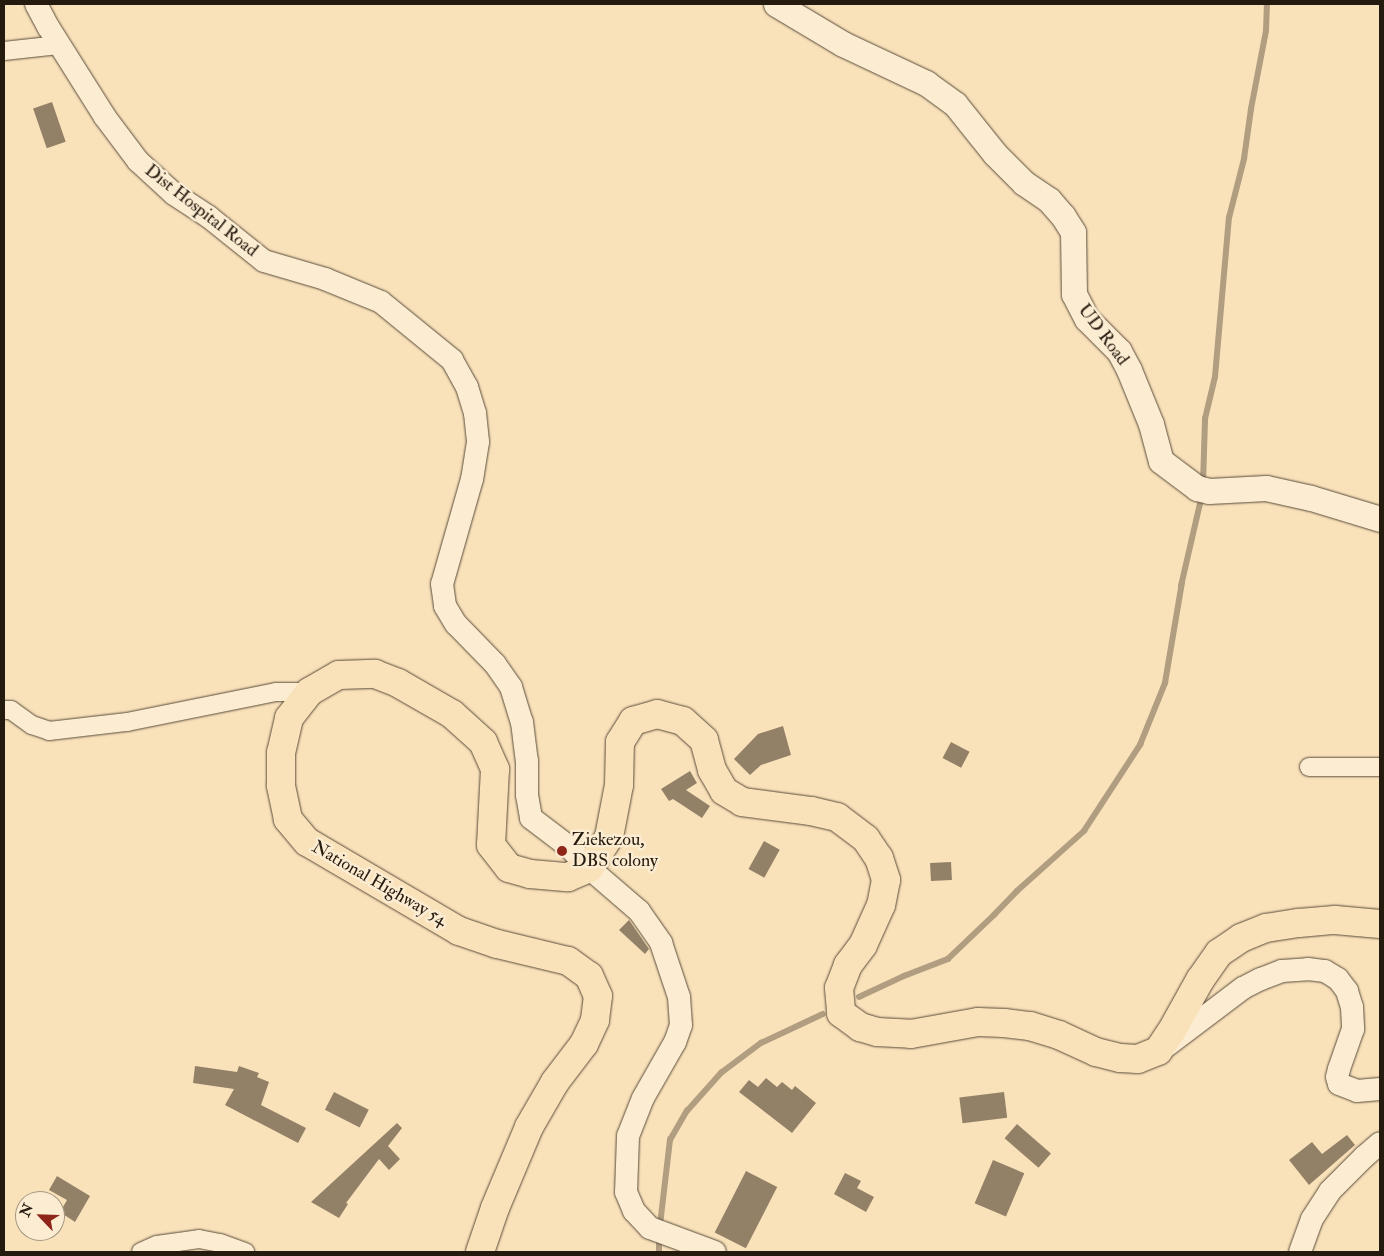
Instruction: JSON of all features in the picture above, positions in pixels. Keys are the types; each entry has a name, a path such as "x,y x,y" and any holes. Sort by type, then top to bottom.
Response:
{"highway":[{"name":"National Highway 54","path":"480,1252 495,1208 529,1127 556,1082 584,1044 595,1020 598,996 589,976 568,962 497,944 459,930 307,842 288,820 281,786 281,754 289,718 309,692 339,675 375,674 398,683 452,714 483,742 495,769 491,844 509,868 530,874 568,877 589,868"},
{"path":"589,868 609,837 619,785 620,742 633,722 657,714 683,721 704,740 712,770 724,791 742,802 811,811 837,817 866,839 879,858 886,880 881,905 863,945 848,966 838,988 841,1013 860,1027 877,1032 911,1034 978,1022 1004,1023 1030,1026 1059,1035 1096,1052 1120,1058 1138,1059 1158,1051 1171,1032 1200,980 1219,953 1241,938 1266,928 1299,923 1335,920 1380,924"}],"main road":[{"name":"UD Road","path":"776,4 843,44 926,83 955,104 995,154 1024,183 1049,200 1073,232 1074,294 1087,318 1119,351 1129,370 1151,424 1161,461 1197,488 1209,491 1266,488 1311,498 1380,518"}],"street":[{"name":"Dist Hospital Road","path":"36,4 59,45 105,117 138,161 174,194 209,217 264,261 325,279 381,302 452,360 467,387 475,413 478,442 472,479 442,584 445,606 456,624 495,664 511,688 522,722 527,761 527,795 531,818 569,847 589,868 639,911 661,943 680,997 681,1025 674,1042 643,1098 628,1136 626,1192 634,1211 650,1228 715,1252"},
{"path":"4,51 59,45"},
{"path":"4,710 11,710 32,726 49,731 127,722 276,692 309,692"},
{"path":"1308,767 1380,767"},
{"path":"1158,1051 1176,1040 1243,988 1261,979 1282,971 1308,969 1325,971 1338,979 1347,991 1352,1007 1354,1029 1339,1069 1337,1077 1339,1084 1357,1091 1380,1089"},
{"path":"1300,1252 1312,1219 1330,1191 1380,1143"},
{"path":"141,1252 157,1245 199,1239 220,1243 245,1252"}],"building":[{"path":"52,102 66,142 47,148 33,109"},
{"path":"783,726 791,755 761,765 750,775 734,759 758,734"},
{"path":"951,742 970,752 961,768 943,758"},
{"path":"690,771 697,783 686,790 710,806 702,818 673,799 669,801 661,789"},
{"path":"764,841 780,850 764,878 748,869"},
{"path":"951,862 952,880 931,881 930,863"},
{"path":"629,920 649,949 645,954 619,930"},
{"path":"195,1066 237,1072 239,1066 259,1073 257,1077 269,1082 261,1105 306,1128 298,1143 225,1105 234,1089 193,1083"},
{"path":"766,1078 777,1087 782,1082 792,1090 795,1086 816,1103 792,1133 739,1092 749,1080 758,1087"},
{"path":"334,1092 369,1110 360,1128 325,1110"},
{"path":"1004,1092 1007,1118 963,1123 959,1097"},
{"path":"397,1123 402,1128 388,1146 400,1159 389,1170 379,1159 346,1203 348,1204 339,1218 311,1202"},
{"path":"1017,1124 1051,1154 1038,1168 1005,1138"},
{"path":"1347,1135 1355,1145 1309,1185 1289,1160 1312,1142 1322,1154"},
{"path":"993,1160 1024,1173 1006,1217 975,1203"},
{"path":"746,1171 777,1187 746,1248 715,1232"},
{"path":"845,1173 861,1181 857,1188 874,1197 866,1212 834,1194"},
{"path":"57,1176 90,1196 75,1222 65,1215 65,1203 67,1200 65,1199 65,1191 49,1190"}],"waterway":[{"path":"1203,484 1205,419 1215,377 1229,218 1244,159 1251,109 1266,31 1267,4"},
{"path":"1181,586 1202,495"},
{"path":"859,997 904,976 948,959 1017,891 1084,831 1140,745 1165,683 1182,583"},
{"path":"660,1225 670,1140 687,1111 721,1073 761,1043 823,1014"},
{"path":"659,1237 659,1252"}],"place":[{"name":"Ziekezou, DBS colony","path":"562,851"}]}
